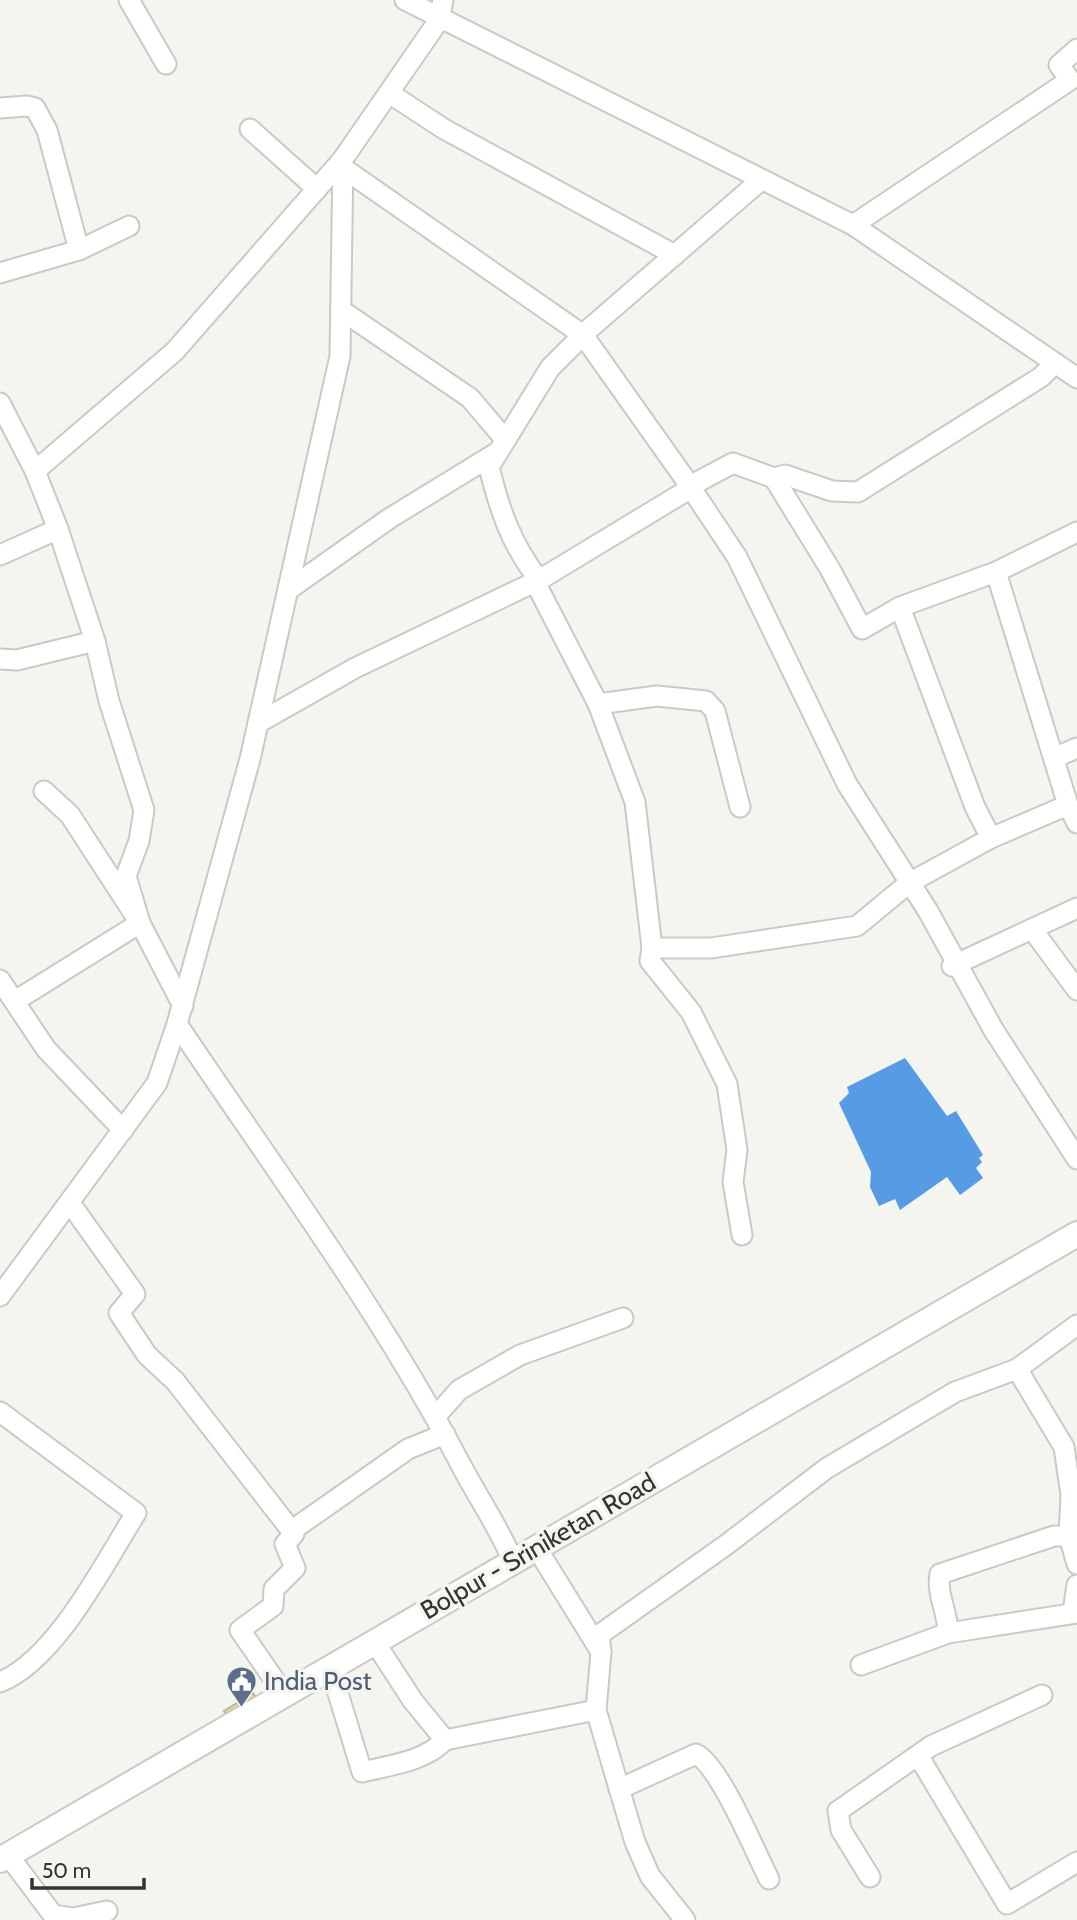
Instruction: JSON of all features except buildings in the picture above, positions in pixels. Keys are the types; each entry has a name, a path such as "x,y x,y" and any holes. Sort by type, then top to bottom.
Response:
{"main road":[{"name":"Bolpur - Sriniketan Road","path":"4,1858 1077,1234"}],"street":[{"path":"129,0 166,64"},
{"path":"405,0 439,20 853,225 1077,378"},
{"path":"34,471 174,351 343,163 439,20 443,0"},
{"path":"853,225 1074,84 1059,65 1077,48"},
{"path":"388,93 444,129 675,255"},
{"path":"0,108 35,108 47,130 79,250"},
{"path":"250,129 317,189"},
{"path":"0,1296 157,1083 180,1015 258,723 340,356 343,163"},
{"path":"343,163 583,335 690,486 733,463 775,478 785,475 832,491 858,492 1041,377 1055,363"},
{"path":"742,1235 733,1182 737,1150 727,1084 691,1012 650,961 652,948 635,802 598,704 537,581 518,553 497,498 489,467 550,368 583,335 761,180"},
{"path":"0,274 79,250 129,226"},
{"path":"341,310 470,398 500,446"},
{"path":"0,403 34,471 58,529 95,641 109,701 144,810 139,841 126,876 140,923 180,1015 436,1416 499,1528 513,1561"},
{"path":"288,590 390,518 500,446"},
{"path":"775,478 830,569 862,629 900,607 996,572 1077,532"},
{"path":"258,723 355,668 537,581 691,488 737,557 847,784 909,883 993,1029 1077,1159"},
{"path":"0,555 58,529"},
{"path":"652,948 711,948 857,926 909,883 991,838 1072,814 996,572"},
{"path":"900,607 975,807 991,838"},
{"path":"0,659 17,660 95,641"},
{"path":"598,704 657,696 706,701 715,711 740,807"},
{"path":"1056,757 1077,748"},
{"path":"44,791 70,815 140,923"},
{"path":"954,965 1077,908"},
{"path":"15,1001 140,923"},
{"path":"1032,929 1077,990"},
{"path":"0,980 47,1049 122,1130"},
{"path":"70,1203 135,1294 119,1313 140,1344 175,1381 214,1436 294,1534 285,1544 295,1568 274,1589 273,1606 240,1630 284,1694"},
{"path":"436,1416 459,1390 520,1355 624,1318"},
{"path":"685,1920 650,1876 635,1842 619,1789 596,1710 601,1652 599,1635 726,1545 827,1468 956,1392 1017,1369 1077,1325"},
{"path":"1017,1369 1064,1447 1071,1495 1069,1536 1077,1564"},
{"path":"0,1412 136,1513 58,1634 11,1678 0,1682"},
{"path":"292,1531 408,1449 445,1434"},
{"path":"948,1633 948,1616 938,1587 940,1574 1054,1536 1069,1536"},
{"path":"536,1547 601,1652"},
{"path":"861,1665 948,1633 1075,1612 1077,1585"},
{"path":"374,1641 413,1701 446,1740"},
{"path":"330,1667 362,1772 413,1759 438,1748 446,1740 596,1710"},
{"path":"870,1877 841,1830 838,1811 849,1800 919,1757 931,1746 1042,1695"},
{"path":"619,1789 696,1754 705,1759 737,1812 769,1879"},
{"path":"919,1757 1007,1904 1077,1862"},
{"path":"4,1858 53,1915 73,1917 107,1911"}],"water":[{"path":"905,1058 947,1116 956,1111 983,1155 979,1158 982,1162 976,1168 983,1178 960,1195 947,1177 900,1210 895,1199 879,1206 870,1187 871,1172 839,1103 849,1093 847,1087"}],"place":[{"name":"India Post","path":"241,1708"}]}
